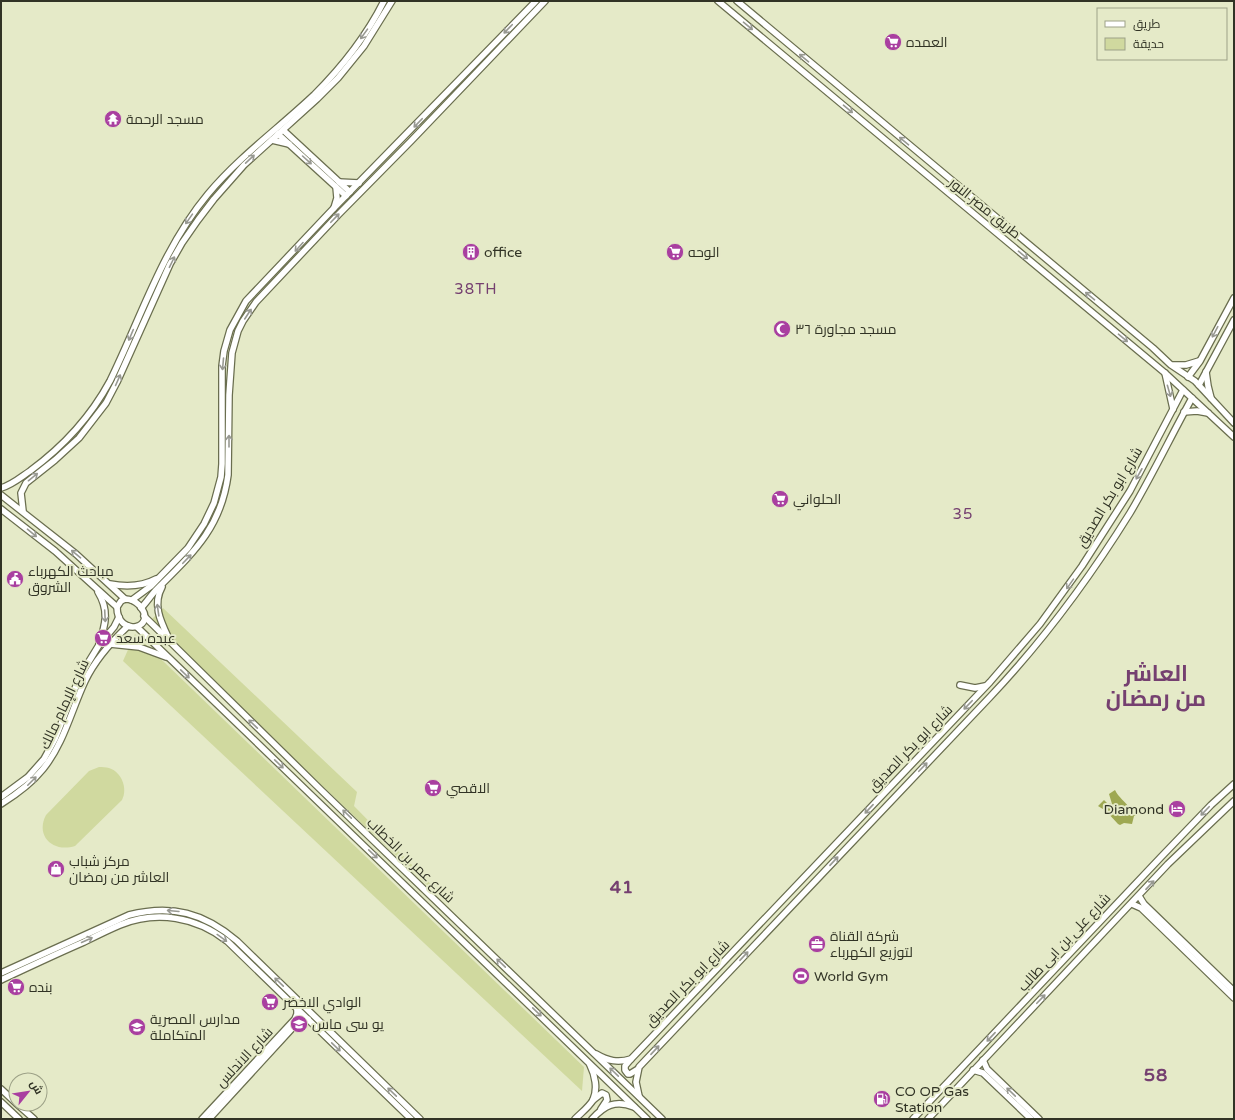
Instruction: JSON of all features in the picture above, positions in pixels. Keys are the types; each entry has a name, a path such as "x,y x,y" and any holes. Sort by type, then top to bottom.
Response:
{"street":[{"path":"1,488 19,479 50,455 77,430 93,410 115,371 150,292 175,241 190,217 208,194 240,159 326,82 359,41 373,21 384,1"},
{"path":"23,511 21,499 26,483 79,438 98,414 117,382 179,248 207,207 238,172 322,95 348,66 376,28 392,1"},
{"path":"117,607 119,603 128,600 151,586 188,548 199,532 214,503 221,476 222,366 224,351 230,330 246,301 334,208 536,1"},
{"path":"171,643 160,618 157,600 164,584 194,553 206,536 220,509 228,474 230,367 235,341 249,312 261,297 338,215 546,1"},
{"name":"طريق مصر النور","path":"718,1 1165,373 1234,437"},
{"name":"طريق مصر النور","path":"737,1 1114,315 1171,365 1195,381 1234,423"},
{"path":"762,38 768,36 769,28"},
{"path":"772,46 774,38 779,36"},
{"path":"291,142 292,122"},
{"path":"280,132 348,194"},
{"path":"272,140 291,142"},
{"path":"910,162 916,159 917,152"},
{"path":"922,172 923,165 930,162"},
{"path":"337,184 358,184"},
{"path":"334,208 337,184"},
{"path":"208,194 210,198 214,199"},
{"path":"201,203 205,202 207,207"},
{"path":"150,292 157,294"},
{"path":"1188,377 1200,361 1234,298"},
{"path":"1095,316 1101,312 1102,306"},
{"path":"1107,325 1109,318 1114,315"},
{"path":"1199,385 1234,320"},
{"path":"1171,365 1186,365 1200,361"},
{"path":"1206,371 1212,401"},
{"path":"1165,373 1173,409"},
{"name":"شارع ابو بكر الصديق","path":"631,1059 985,686 1040,624 1067,588 1124,500 1183,390"},
{"name":"شارع ابو بكر الصديق","path":"639,1067 1031,653 1076,594 1124,521 1147,482 1192,398"},
{"path":"93,410 98,414"},
{"path":"1184,412 1197,411 1209,413"},
{"path":"1161,432 1167,433 1171,437"},
{"path":"1,495 76,554 128,600 141,608 144,616 143,623 137,627 128,626 123,622 119,617 117,607 55,551 1,509"},
{"path":"199,532 206,536"},
{"path":"110,584 136,586 148,583 160,577"},
{"path":"141,608 156,590 170,578"},
{"path":"96,588 103,601 106,618 106,623 99,645"},
{"name":"شارع عمر بن الخطاب","path":"144,616 222,694 662,1119"},
{"name":"شارع الإمام مالك","path":"1,797 28,777 48,752 77,682 99,645 112,630 119,617"},
{"name":"شارع الإمام مالك","path":"1,804 28,786 49,762 63,736 85,681 96,662 110,644 128,626"},
{"name":"شارع عمر بن الخطاب","path":"137,627 647,1119"},
{"path":"110,644 139,647 158,653 174,663"},
{"path":"960,685 975,688 985,686"},
{"path":"214,702 216,696 222,694"},
{"name":"شارع على بن ابى طالب","path":"913,1119 1093,928 1211,805 1234,784"},
{"name":"شارع على بن ابى طالب","path":"928,1119 1139,896 1198,835 1234,801"},
{"path":"846,833 854,840"},
{"path":"1139,896 1144,904 1234,991"},
{"path":"1132,904 1140,908 1234,998"},
{"path":"1,973 118,919 141,912 152,910 176,910 195,915 217,926 243,947 411,1119"},
{"path":"1,980 121,925 141,919 174,918 199,925 220,936 308,1019 420,1119"},
{"path":"1093,928 1095,933 1102,935"},
{"path":"1082,940 1088,941 1091,947"},
{"path":"238,952 243,947"},
{"path":"719,967 727,974"},
{"path":"506,983 510,984 514,981 511,972"},
{"path":"524,1000 522,994 523,991 531,991"},
{"path":"694,993 702,1001"},
{"path":"1018,1007 1016,1017 1018,1018 1025,1016"},
{"path":"297,1008 297,1020 308,1019"},
{"name":"شارع الاندلس","path":"209,1119 229,1094 297,1020"},
{"path":"1000,1027 1006,1024 1009,1026 1008,1034"},
{"path":"596,1054 619,1062 631,1059"},
{"path":"583,1057 593,1073 595,1082 593,1100"},
{"path":"631,1059 625,1066 626,1072 630,1074 639,1067"},
{"path":"983,1060 987,1069 1039,1119"},
{"path":"639,1067 636,1082 639,1096"},
{"path":"973,1070 983,1073 1031,1119"},
{"name":"شارع الاندلس","path":"202,1119 229,1094"},
{"path":"575,1119 593,1100 602,1094 606,1095 607,1100 592,1119"},
{"path":"1,1102 19,1119"},
{"path":"601,1109 606,1106 618,1104 630,1105 636,1108"}],"green space":[{"path":"163,608 357,792 354,806 435,888 446,900 446,903 149,622"},
{"path":"135,634 584,1067 582,1091 123,661"},
{"path":"99,767 114,770 123,781 124,796 122,800 75,846 67,848 53,845 48,841 43,830 43,823 46,815 89,771"}],"shaded area":[{"path":"1115,790 1131,810 1135,811 1137,814 1134,816 1132,824 1118,824 1106,811 1098,806 1104,800 1108,804 1112,804 1109,794"}],"place":[{"name":"العمده","path":"893,42"},
{"name":"مسجد الرحمة","path":"113,119"},
{"name":"office","path":"471,252"},
{"name":"الوحه","path":"675,252"},
{"name":"مسجد مجاورة ٣٦","path":"782,329"},
{"name":"الحلواني","path":"780,499"},
{"name":"مباحث الكهرباء الشروق","path":"15,579"},
{"name":"عبده سعد","path":"103,638"},
{"name":"الاقصي","path":"433,788"},
{"name":"Diamond","path":"1177,809"},
{"name":"مركز شباب العاشر من رمضان","path":"56,869"},
{"name":"شركة القناة لتوزيع الكهرباء","path":"817,944"},
{"name":"World Gym","path":"801,976"},
{"name":"بنده","path":"16,987"},
{"name":"الوادي الاخضر","path":"270,1002"},
{"name":"يو سى ماس","path":"299,1024"},
{"name":"مدارس المصرية المتكاملة","path":"137,1027"},
{"name":"CO OP Gas Station","path":"882,1099"}],"district":[{"name":"38TH","path":"476,289"},
{"name":"35","path":"963,514"},
{"name":"العاشر من رمضان","path":"1156,686"},
{"name":"41","path":"622,887"},
{"name":"58","path":"1156,1075"}]}
